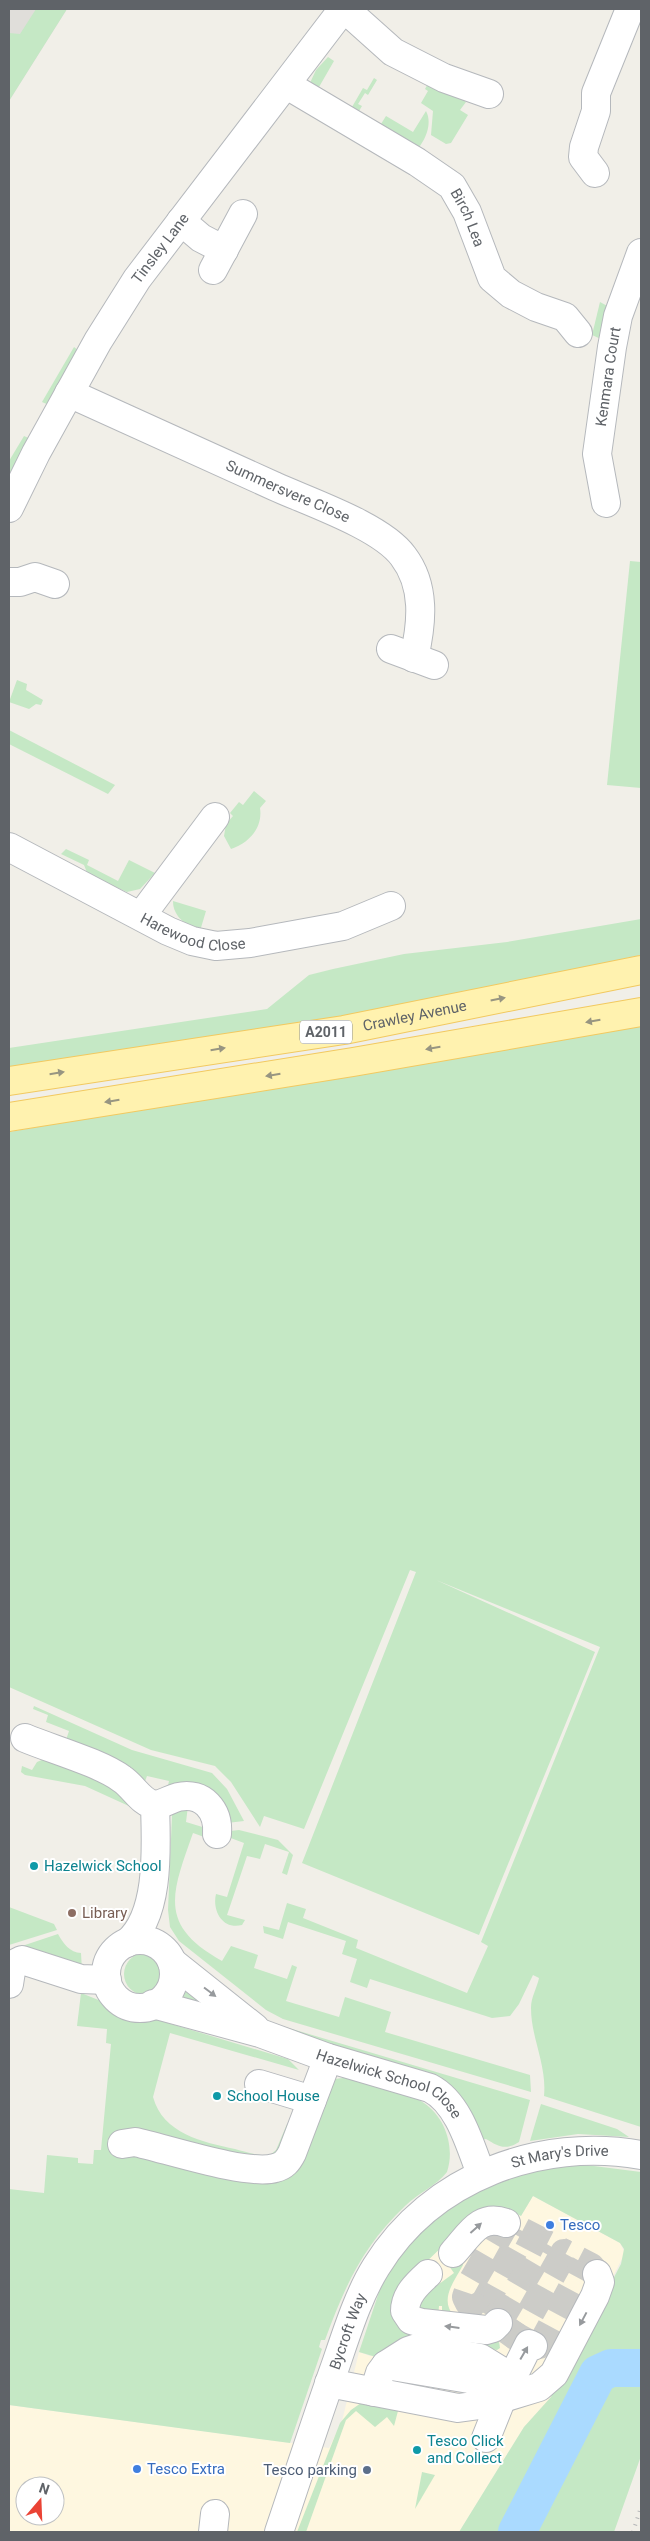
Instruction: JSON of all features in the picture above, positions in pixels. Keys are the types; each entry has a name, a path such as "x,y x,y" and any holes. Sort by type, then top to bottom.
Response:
{"main road":[{"name":"Crawley Avenue","path":"9,1081 344,1030 641,970"},
{"name":"A2011","path":"9,1117 383,1057 641,1012"}],"street":[{"name":"Tinsley Lane","path":"9,508 69,393 137,279 344,9"},
{"path":"344,9 393,52 444,78 489,94"},
{"path":"594,173 583,158 584,147 596,111 596,93 621,12"},
{"name":"Birch Lea","path":"287,85 417,162 452,186 468,212 492,278 511,294 536,307 564,317 578,333"},
{"path":"181,221 201,238 219,260 243,214"},
{"name":"Kenmara Court","path":"606,503 597,454 618,316 641,253"},
{"name":"Summersvere Close","path":"69,393 342,517 392,544 404,556 412,572 419,594 421,616 413,658"},
{"path":"9,582 20,582 34,576 56,584"},
{"path":"142,916 215,817"},
{"name":"Harewood Close","path":"9,847 192,941 216,946 250,943 343,926 391,906"},
{"path":"24,1738 112,1773 126,1782 144,1800 155,1805 183,1796 203,1800 216,1816 217,1834"},
{"path":"151,1896 137,1932 116,1950 110,1958 107,1967 107,1980 114,1995 124,2004 140,2007 153,2004 164,1997 172,1986 174,1976 166,1955 154,1936 150,1924 151,1896 157,1865 155,1805"},
{"path":"127,1942 148,1941 260,2033"},
{"path":"9,1984 12,1965 22,1960 81,1979 107,1980"},
{"path":"153,2004 260,2033"},
{"name":"Hazelwick School Close","path":"260,2033 328,2058 418,2083 438,2093 448,2104 460,2123 481,2174"},
{"path":"122,2144 135,2142 245,2168 274,2169 288,2161 328,2058"},
{"path":"259,2084 312,2100"},
{"name":"St Mary's Drive","path":"481,2174 514,2161 575,2150 615,2150 641,2154"},
{"name":"Bycroft Way","path":"278,2532 329,2382 358,2304 373,2272 387,2251 433,2205 481,2174"},
{"path":"453,2253 480,2223 491,2220 506,2222"},
{"path":"428,2274 414,2288 407,2301 405,2311 411,2320 472,2329 490,2329 498,2324"},
{"path":"374,2392 378,2378 386,2365 469,2379 486,2386 539,2387 551,2379 595,2296 600,2282 597,2274"},
{"path":"486,2438 507,2387 529,2344 533,2346"},
{"path":"329,2382 458,2408 474,2407 507,2387"}],"shaded area":[{"path":"9,9 67,9 9,101"},
{"path":"533,2196 620,2243 625,2253 551,2397 524,2427 459,2532 9,2532 9,2405 329,2448 342,2421 359,2352 370,2356 387,2350 404,2338 500,2346 499,2342 415,2327 421,2266 448,2241 507,2209 521,2216"}],"green space":[{"path":"36,9 67,9 9,101 9,33 20,34"},
{"path":"328,57 334,61 319,87 352,107 363,88 367,90 374,78 377,80 368,95 365,93 358,104 362,106 359,111 381,124 386,116 413,132 426,111 429,121 427,132 416,151 309,85 316,70"},
{"path":"430,80 466,102 460,110 468,115 451,143 446,144 431,135 433,111 421,103 428,91 425,89"},
{"path":"600,302 611,308 603,340 592,335"},
{"path":"74,347 79,351 51,406 42,402"},
{"path":"24,436 33,440 15,473 9,471 9,461"},
{"path":"630,561 641,562 641,788 607,785"},
{"path":"17,680 27,684 26,690 43,700 41,705 36,704 29,709 9,702"},
{"path":"9,730 115,785 108,794 9,744"},
{"path":"254,791 266,801 260,808 257,828 249,839 231,849 224,836 226,824 233,816 230,813 239,802 243,805"},
{"path":"66,849 89,860 87,865 118,881 129,860 155,873 140,889 127,892 88,875 84,865 61,854"},
{"path":"173,901 206,911 200,931 181,920 175,912"},
{"path":"641,919 641,955 379,1011 9,1067 9,1048 267,1009 309,975 333,969 404,954 507,942"},
{"path":"641,1021 641,2127 544,2096 543,2073 533,2030 531,2008 539,1978 533,1975 519,2004 510,2016 492,2018 370,1979 367,1988 350,1982 357,1959 342,1954 346,1941 288,1922 283,1939 264,1933 263,1926 279,1930 287,1903 306,1909 303,1918 358,1940 356,1948 467,1993 488,1946 481,1942 600,1647 436,1580 595,1652 479,1935 302,1863 416,1572 410,1570 304,1829 264,1816 260,1827 231,1782 215,1766 151,1750 9,1687 9,1132"},
{"path":"34,1706 132,1750 212,1773 227,1789 244,1821 227,1823 167,1790 169,1781 147,1776 144,1784 65,1743 69,1731 46,1722 48,1715 33,1709"},
{"path":"44,1759 114,1783 131,1807 85,1786 25,1775 21,1772 22,1766 32,1770 37,1762"},
{"path":"188,1806 186,1822 209,1829 207,1838 193,1833 180,1873 175,1906 179,1920 187,1934 201,1948 222,1961 231,1946 258,1955 254,1968 287,1979 292,1965 297,1967 286,2001 339,2017 345,1997 391,2012 385,2032 530,2075 531,2092 283,2019 266,2010 179,1941 170,1927 168,1910 172,1815 174,1811"},
{"path":"239,1830 278,1840 293,1855 287,1875 282,1873 289,1852 265,1844 260,1859 247,1856 227,1915 245,1920 242,1925 235,1926 224,1922 220,1917 215,1900 216,1894 227,1897 244,1843 228,1837 230,1831"},
{"path":"9,1907 54,1924 57,1930 9,1945"},
{"path":"58,1934 70,1949 81,1953 82,1971 10,1950"},
{"path":"149,1953 157,1956 163,1962 166,1974 163,1986 157,1992 141,1995 133,1992 127,1986 124,1970 127,1962 133,1956"},
{"path":"177,1981 227,2013 167,1998"},
{"path":"81,1993 121,2009 288,2059 299,2070 170,2033 153,2097 158,2110 166,2120 175,2128 198,2139 261,2155 270,2155 276,2150 287,2124 306,2130 329,2081 341,2078 358,2080 413,2097 432,2109 443,2125 447,2134 450,2153 447,2172 438,2181 410,2201 390,2221 356,2268 325,2340 321,2340 319,2347 322,2349 290,2443 9,2405 9,2189 44,2193 47,2155 78,2158 78,2163 93,2164 94,2150 101,2150 111,2044 106,2043 107,2029 77,2026"},
{"path":"282,2026 530,2100 519,2142 506,2147 486,2139 477,2140 460,2105 286,2030"},
{"path":"541,2104 617,2129 629,2137 578,2134 530,2141"},
{"path":"586,2165 641,2172 641,2456 614,2532 459,2532 524,2427 551,2397 621,2264 624,2249 620,2243 533,2196 521,2216 511,2211 448,2241 422,2266 401,2303 499,2342 500,2348 497,2350 404,2338 376,2357 359,2352 382,2283 401,2252 440,2211 528,2168"},
{"path":"462,2260 463,2265 449,2290 448,2297 450,2310 454,2316 442,2318 442,2306 439,2306 438,2318 421,2315 416,2301 454,2273 449,2266"},
{"path":"361,2403 398,2411 394,2426 387,2417 375,2427 356,2411 346,2420 306,2532 297,2532 340,2423 351,2410"},
{"path":"422,2472 435,2475 415,2509"}],"waterway":[{"path":"517,2532 598,2374 611,2368 641,2368"}],"tunnel":[{"path":"517,2337 469,2303 466,2297 470,2285 506,2223 564,2253"},
{"path":"480,2311 524,2232"},
{"path":"498,2323 545,2243"},
{"path":"529,2344 517,2337 564,2253 591,2267 597,2274"},
{"path":"533,2346 539,2345 544,2340 585,2264"}],"railway":[{"path":"633,2532 641,2507"}],"place":[{"name":"Hazelwick School","path":"34,1866"},
{"name":"Library","path":"72,1913"},
{"name":"School House","path":"217,2096"},
{"name":"Tesco","path":"550,2225"},
{"name":"Tesco Click and Collect","path":"417,2450"},
{"name":"Tesco Extra","path":"137,2469"},
{"name":"Tesco parking","path":"367,2470"}]}
